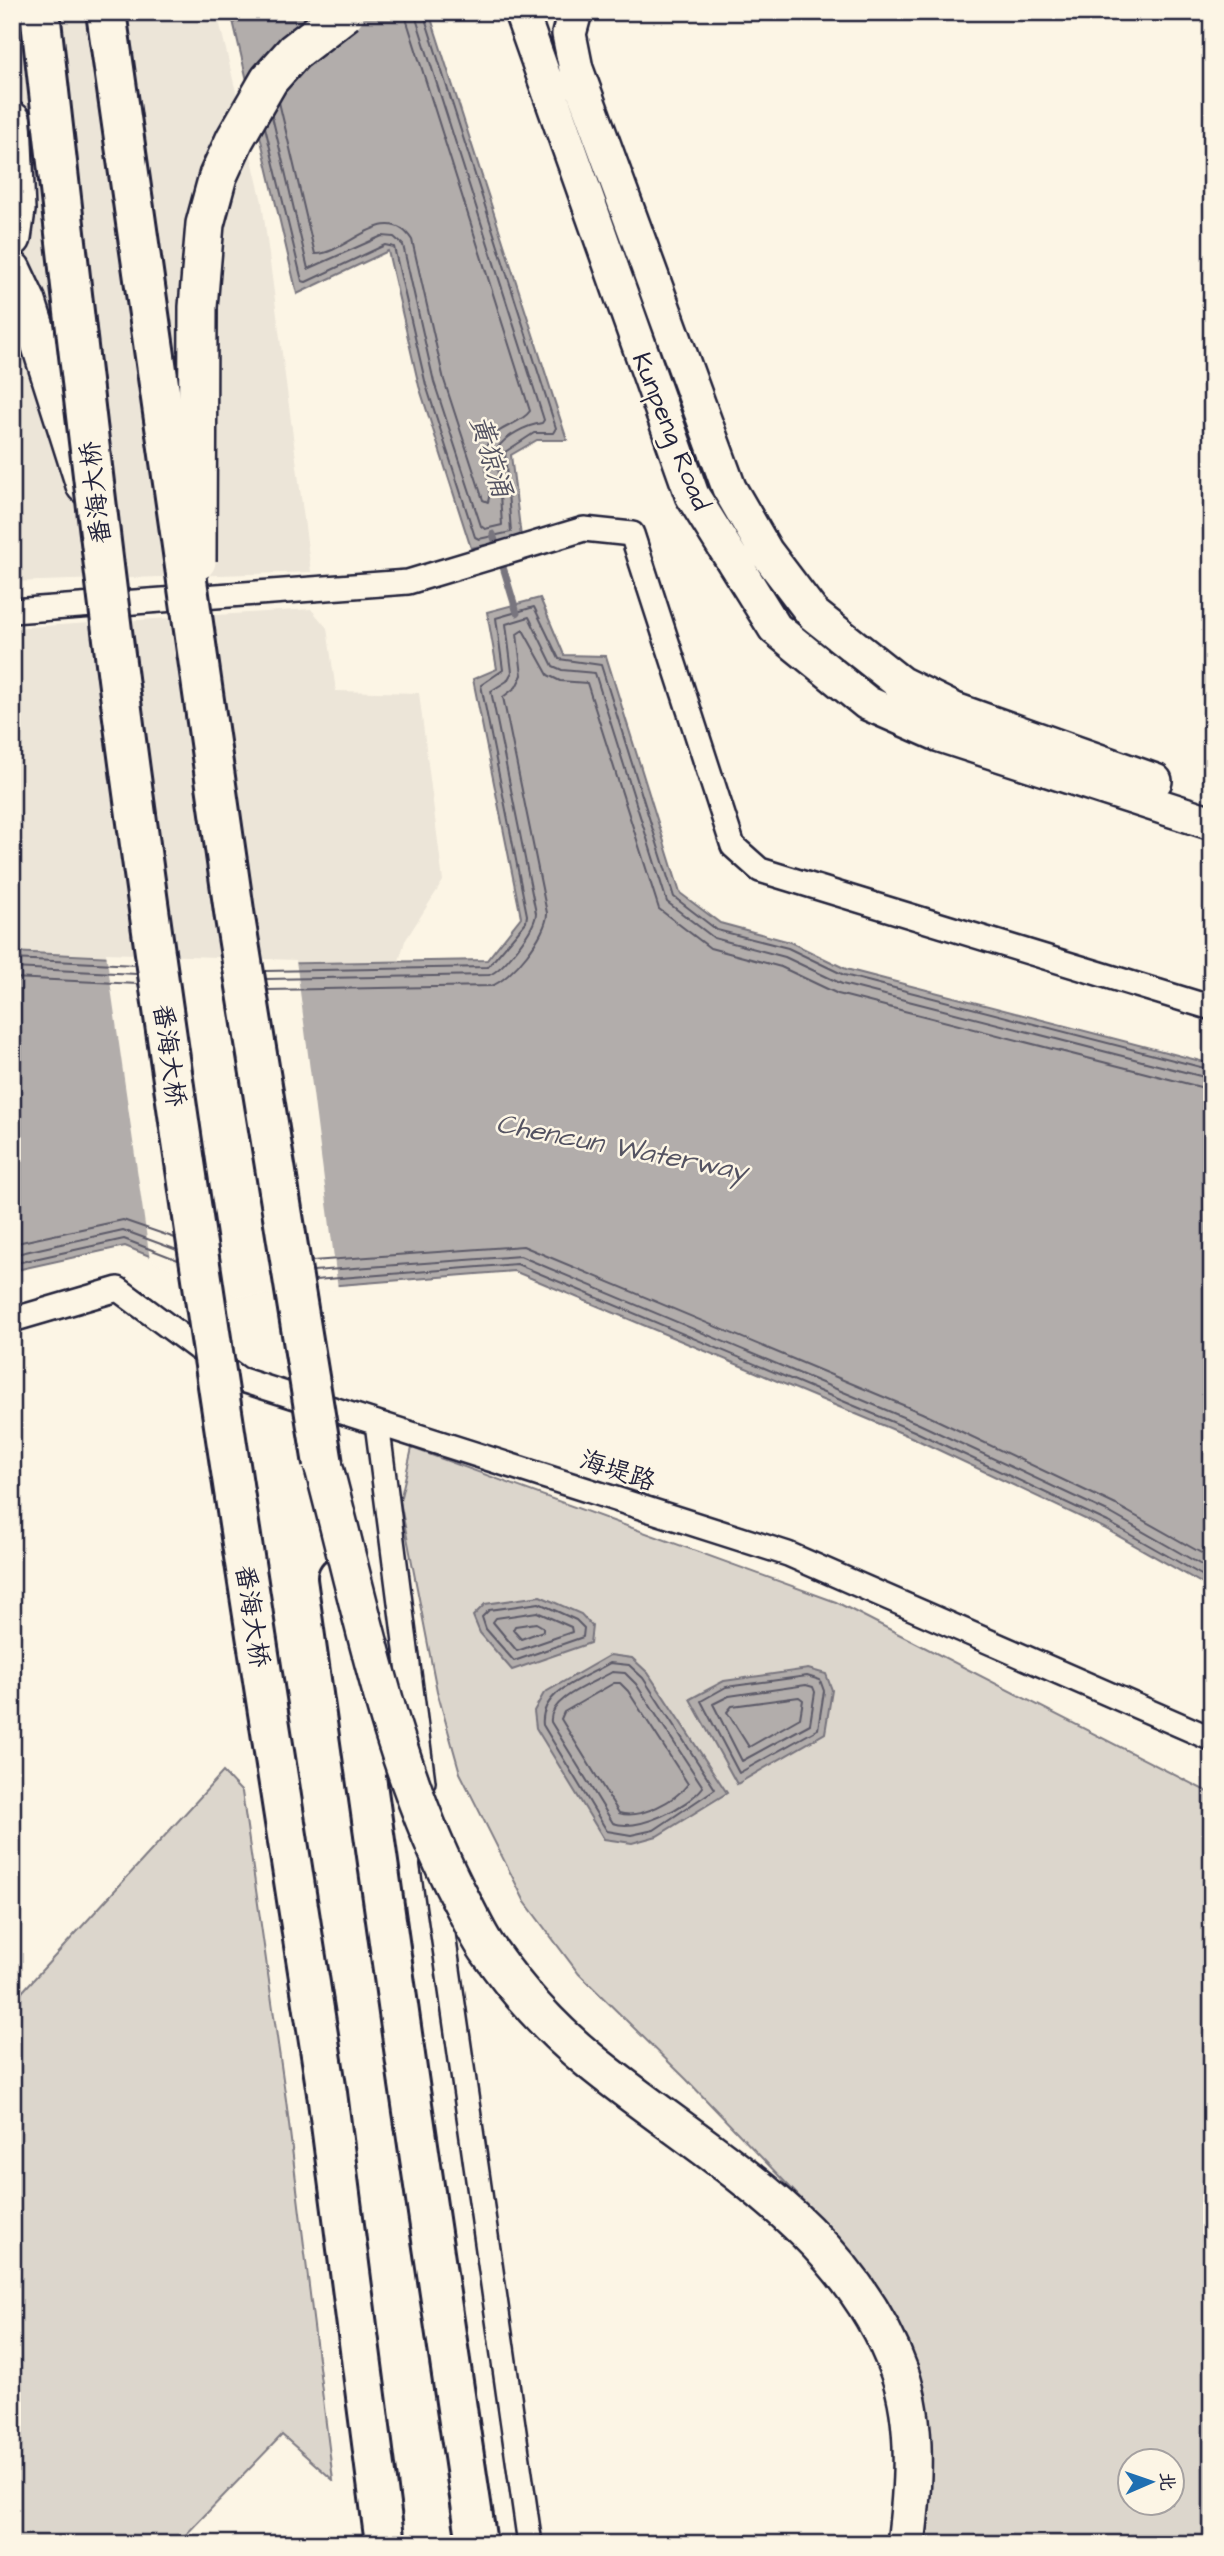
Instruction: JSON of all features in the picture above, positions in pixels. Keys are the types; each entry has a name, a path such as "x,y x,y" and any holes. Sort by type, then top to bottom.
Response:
{"highway":[{"name":"番海大桥","path":"40,12 99,531 195,1232 327,2093 385,2544"},
{"path":"106,12 196,657 323,1464 408,2084 477,2544"}],"main road":[{"path":"196,657 198,307 205,224 218,176 235,139 269,80 294,52 346,12"},
{"path":"12,121 16,210 12,238"},
{"path":"12,270 27,302 99,531"},
{"path":"323,1464 394,1732 420,1813 487,1949 530,2005 587,2059 751,2183 809,2233 843,2269 866,2302 900,2374 910,2430 913,2491 906,2544"}],"street":[{"name":"Kunpeng Road","path":"521,12 692,495 775,628 867,703 940,735 1212,823"},
{"name":"Kunpeng Road","path":"575,12 569,34 576,69 729,488 766,552 813,614 900,683 955,710 1212,800"},
{"path":"12,611 408,582 578,531 632,534 733,846 760,870 1212,1008"},
{"name":"海堤路","path":"12,1320 118,1289 239,1379 788,1554 1212,1739"},
{"path":"377,1423 443,1944 530,2544"}],"shaded area":[{"path":"12,12 217,12 262,202 311,572 12,582"},
{"path":"311,609 327,628 336,691 419,693 443,881 405,941 399,961 256,964 12,952 12,628"},
{"path":"412,1448 836,1602 1212,1794 1212,2544 923,2544 928,2526 931,2439 910,2357 882,2298 834,2233 686,2079 579,1974 525,1902 460,1773 437,1691 400,1501"},
{"path":"223,1772 242,1792 286,2100 333,2480 282,2435 177,2544 12,2544 12,2003"}],"water":[{"path":"231,12 429,12 567,440 537,440 511,455 521,537 471,548 419,386 388,251 297,294"},
{"name":"Chencun Waterway","path":"540,598 564,655 606,656 680,893 720,923 790,942 846,969 1212,1064 1212,1589 1104,1528 911,1437 514,1271 240,1293 125,1246 12,1271 12,952 256,964 487,960 521,917 473,679 497,669 487,612"},
{"path":"540,1596 581,1614 592,1626 590,1643 512,1670 480,1633 473,1616 485,1604"},
{"path":"610,1655 632,1658 648,1673 727,1793 657,1836 632,1843 604,1839 536,1728 534,1711 544,1693"},
{"path":"808,1669 826,1674 832,1690 825,1733 737,1784 690,1699 724,1681"}],"pier":[{"path":"106,953 296,960 338,1289 240,1297 150,1260"}],"waterway":[{"name":"黄猄涌","path":"493,534 517,613"}]}
